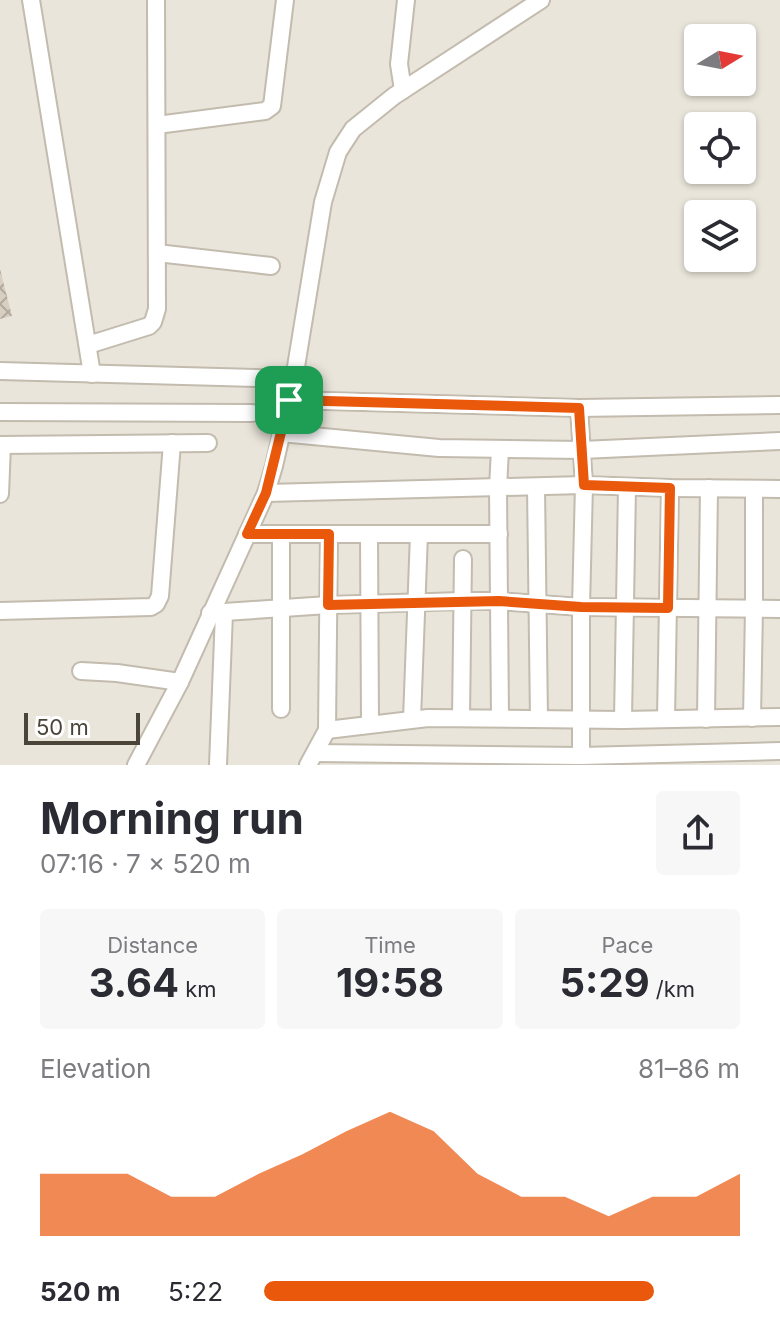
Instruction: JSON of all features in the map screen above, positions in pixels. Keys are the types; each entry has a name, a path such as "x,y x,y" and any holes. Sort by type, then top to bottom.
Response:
{"street":[{"path":"31,0 92,374"},
{"path":"88,345 142,329 153,322 157,309 156,0"},
{"path":"157,125 265,111 272,106 285,0"},
{"path":"403,90 399,64 406,0"},
{"path":"136,765 217,613 266,493 294,379 323,202 338,152 353,129 403,90 541,0"},
{"path":"157,253 271,266"},
{"path":"0,371 294,379"},
{"path":"289,400 579,408 780,405"},
{"path":"579,408 584,485 581,756"},
{"path":"0,412 252,413"},
{"path":"281,433 427,447 500,449 582,450 780,441"},
{"path":"0,611 151,607 156,604 160,596 172,443"},
{"path":"0,494 1,445 208,443"},
{"path":"500,449 500,718"},
{"path":"266,493 584,485 780,489"},
{"path":"536,487 539,719"},
{"path":"623,720 627,487"},
{"path":"666,719 670,488"},
{"path":"706,719 709,488"},
{"path":"752,718 754,489"},
{"path":"247,534 499,534"},
{"path":"281,534 281,709"},
{"path":"329,534 327,730 311,759 581,756 613,760 780,751"},
{"path":"369,534 370,724"},
{"path":"412,719 419,534"},
{"path":"461,718 463,559"},
{"path":"217,613 369,603 463,601 581,607 780,609"},
{"path":"217,613 218,765"},
{"path":"81,671 180,682"},
{"path":"327,730 412,719 780,717"}],"shaded area":[{"path":"0,0 780,0 780,765 0,765"}],"building":[{"path":"0,269 12,316 0,319"}],"route":[{"path":"289,400 579,408 584,485 670,488 668,608 581,607 499,601 328,605 329,534 247,534 266,493 289,400"}]}
